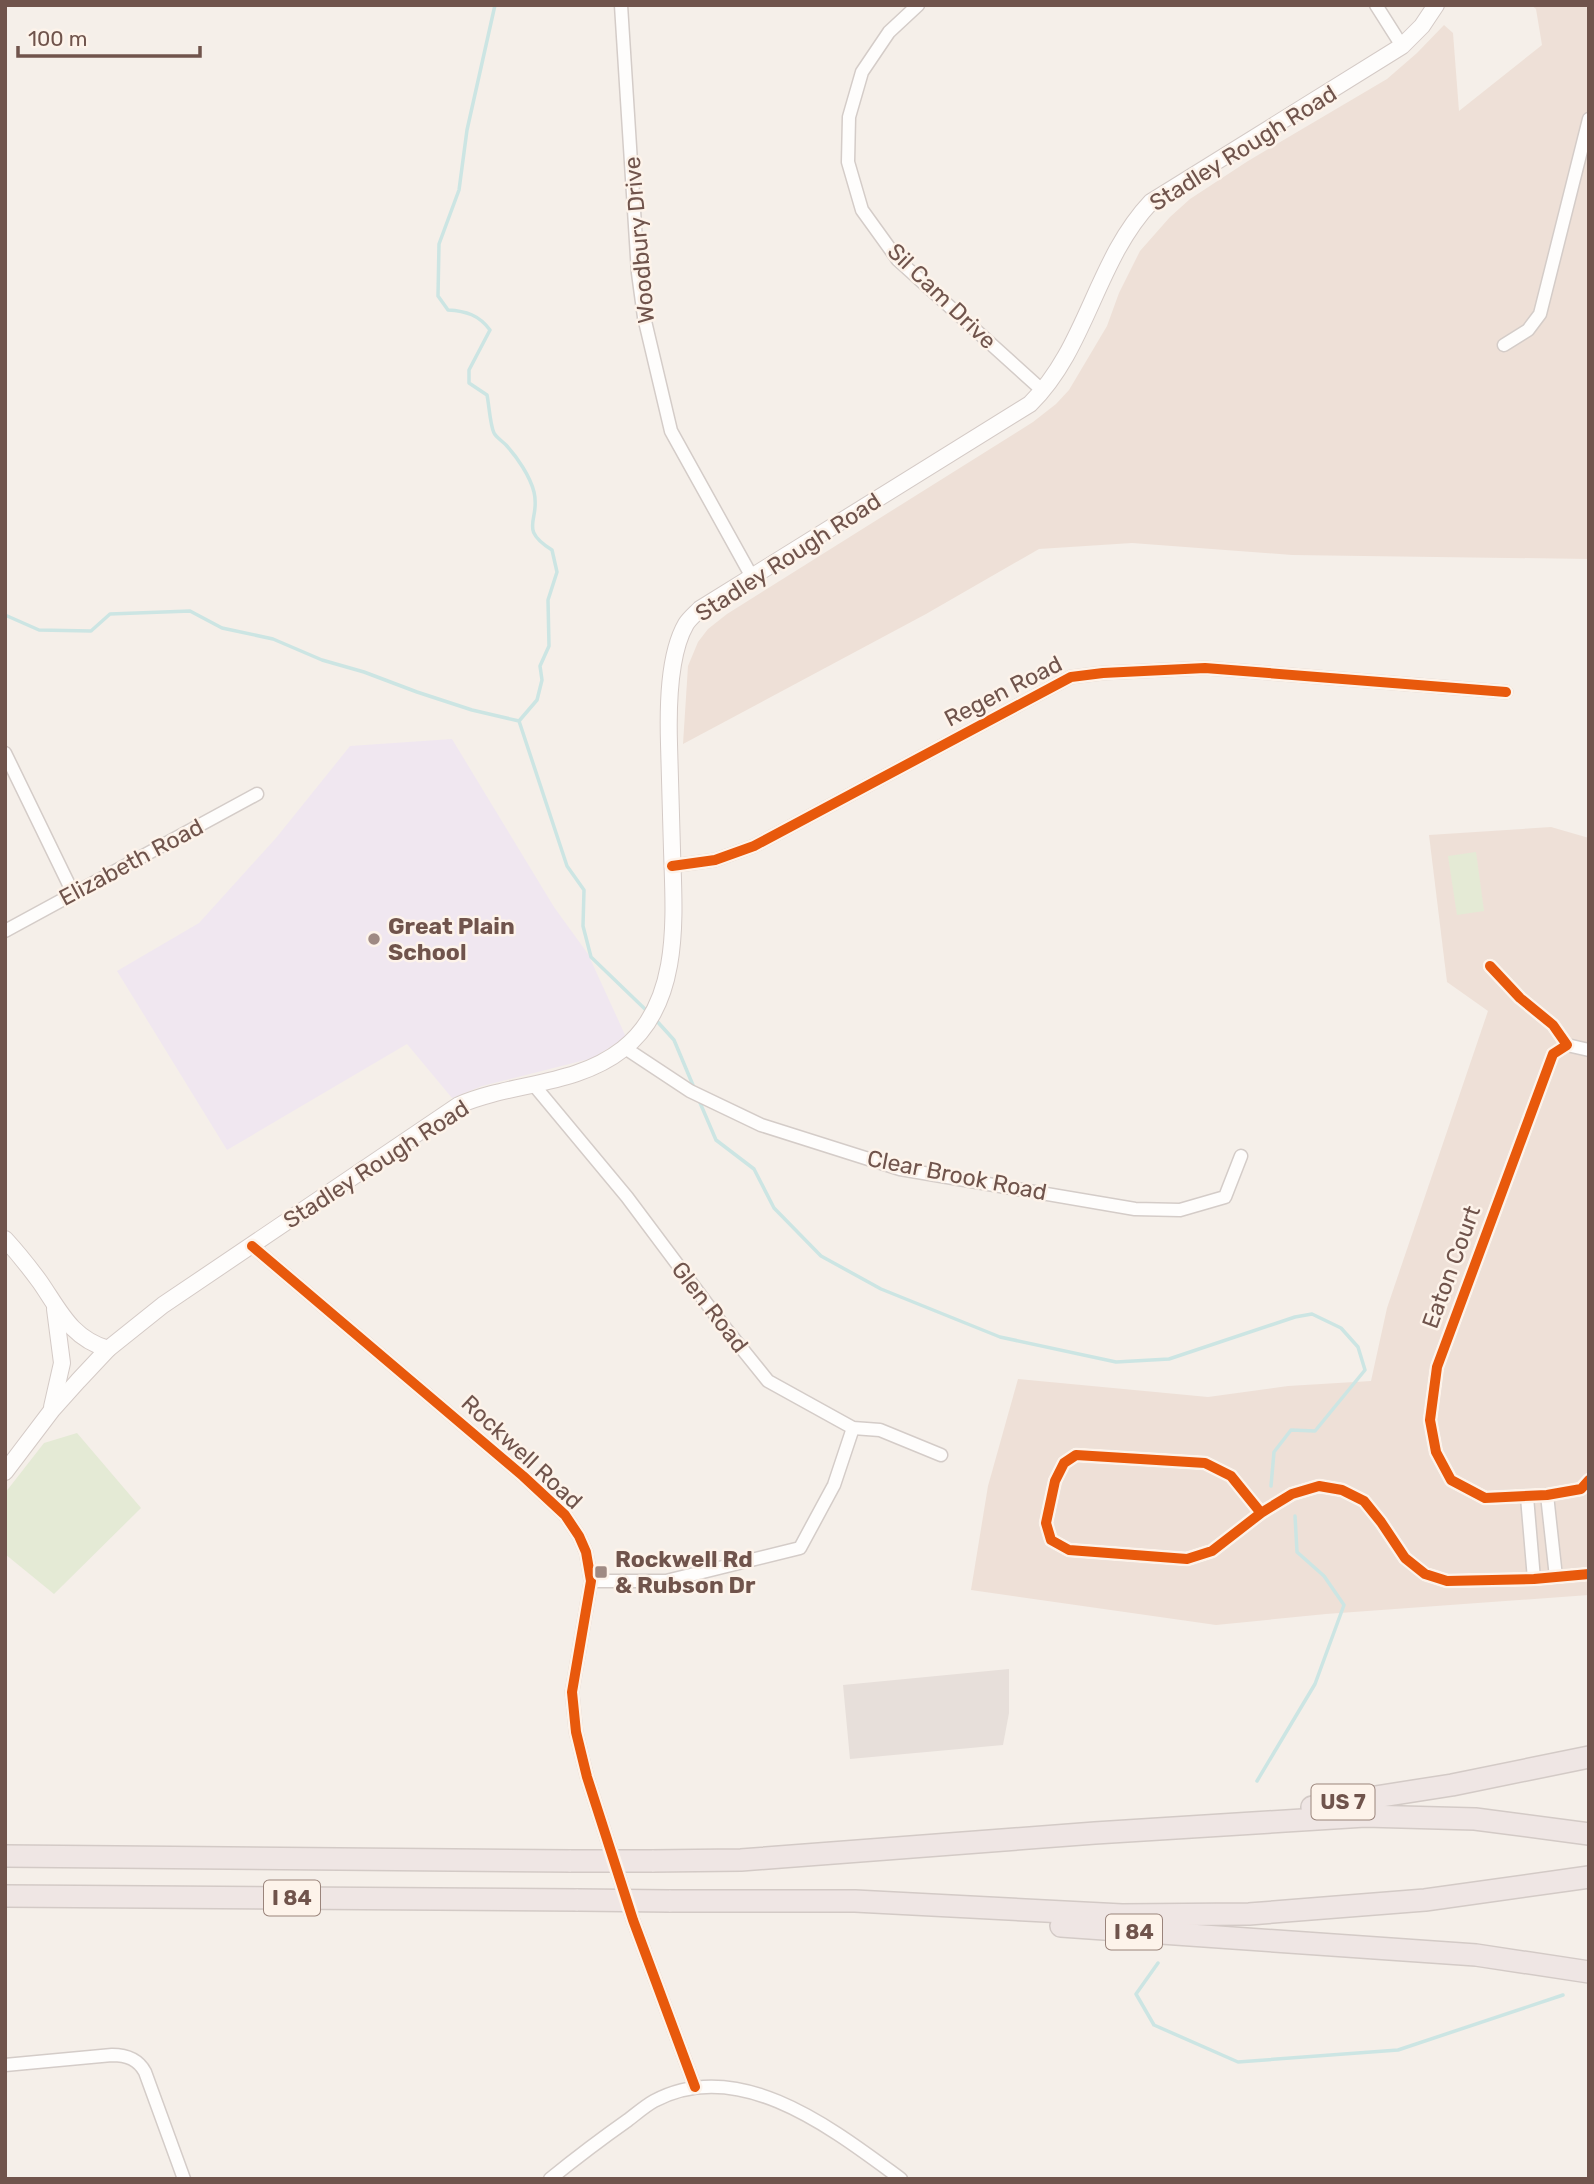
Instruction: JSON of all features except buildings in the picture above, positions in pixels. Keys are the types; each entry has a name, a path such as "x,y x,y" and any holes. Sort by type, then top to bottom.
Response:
{"highway":[{"name":"US 7","path":"1095,1833 1389,1796 1589,1757"},
{"name":"I 84","path":"5,1856 741,1860 1095,1833 1342,1817 1408,1816 1497,1821 1589,1834"},
{"path":"673,1902 855,1900 1089,1913 1250,1914 1425,1900 1589,1877"},
{"name":"I 84","path":"5,1896 673,1902 1476,1955 1589,1972"}],"main road":[{"name":"Stadley Rough Road","path":"5,1472 52,1410 108,1349 163,1305 459,1105 488,1094 590,1070 625,1048 655,1008 669,966 673,937 668,710 676,649 686,624 700,609 1030,404 1043,391 1070,346 1125,235 1151,202 1402,47 1422,26 1436,5"},
{"path":"5,1239 40,1282 66,1322 92,1345 108,1349"},
{"path":"52,1410 62,1363 54,1306"}],"street":[{"name":"Woodbury Drive","path":"621,5 638,273 644,317 662,398 671,431 752,577"},
{"name":"Sil Cam Drive","path":"918,5 889,32 862,72 849,117 848,162 862,211 898,260 1043,391"},
{"path":"1376,5 1402,47"},
{"path":"1504,345 1528,330 1540,314 1589,119"},
{"name":"Regen Road","path":"672,866 715,860 754,846 1071,677 1205,668 1507,692"},
{"path":"5,753 73,892"},
{"name":"Elizabeth Road","path":"5,931 257,794"},
{"path":"1490,966 1520,998 1553,1025 1567,1045 1589,1050"},
{"name":"Eaton Court","path":"1567,1045 1553,1054 1437,1367 1430,1420 1436,1452 1451,1480 1485,1498 1547,1495 1581,1489 1589,1480"},
{"name":"Clear Brook Road","path":"625,1048 690,1091 761,1125 900,1169 1136,1209 1180,1210 1224,1197 1241,1156"},
{"name":"Glen Road","path":"533,1084 627,1198 768,1381 853,1428 880,1430 941,1455"},
{"name":"Rockwell Road","path":"252,1246 505,1461 565,1515 579,1536 586,1552 591,1581 572,1692 576,1732 591,1789 636,1927 695,2087"},
{"path":"591,1581 666,1581 800,1548 834,1485 853,1428"},
{"path":"1261,1513 1231,1476 1205,1463 1076,1455 1064,1463 1055,1480 1046,1523 1051,1540 1069,1550 1187,1559 1212,1551 1261,1513 1292,1494 1319,1486 1342,1490 1364,1501 1405,1558 1425,1574 1447,1581 1589,1574"},
{"path":"1547,1495 1556,1577"},
{"path":"1527,1497 1534,1578"},
{"path":"5,2065 112,2055 125,2056 136,2061 145,2072 184,2179"},
{"path":"550,2179 654,2101 695,2087 747,2092 798,2109 825,2124 901,2179"}],"shaded area":[{"path":"1531,5 1589,5 1589,559 1292,555 1132,543 1039,549 926,614 683,744 688,666 698,642 708,629 727,614 1033,422 1056,404 1069,390 1107,326 1119,293 1140,251 1190,199 1248,161 1387,79 1444,25 1453,33 1459,111 1542,45 1536,9"},
{"name":"Great Plain School","path":"452,739 554,907 588,954 626,1037 593,1058 482,1086 452,1098 407,1044 227,1150 117,971 199,923 276,838 350,746"},
{"path":"1551,827 1589,838 1589,1595 1326,1614 1216,1625 971,1590 988,1486 1018,1379 1208,1397 1288,1386 1371,1381 1387,1308 1488,1011 1447,982 1429,835"},
{"path":"1009,1669 1009,1713 1003,1745 850,1759 843,1685"}],"green space":[{"path":"1476,852 1484,911 1457,915 1448,856"},
{"path":"77,1433 141,1508 54,1594 5,1554 5,1493 44,1443"}],"waterway":[{"path":"495,5 467,130 459,190 439,244 438,296 448,310 472,315 490,330 469,370 469,383 487,395 494,433 523,467 534,492 533,530 535,536 552,550 557,572 548,600 549,646 540,666 542,680 537,700 519,721"},
{"path":"5,615 39,630 91,631 110,614 190,611 222,628 273,639 322,660 417,692 472,710 519,721 567,866 584,890 583,926 591,957 647,1011"},
{"path":"655,1019 674,1040 695,1090"},
{"path":"698,1098 716,1140 754,1169 774,1208 821,1256 881,1289 1000,1337 1116,1362 1169,1359 1295,1317 1312,1314 1341,1328 1358,1347 1365,1370 1315,1431 1291,1430 1274,1452 1271,1486"},
{"path":"1257,1781 1315,1684 1344,1605 1324,1576 1297,1552 1295,1516"},
{"path":"1158,1963 1136,1994 1154,2025 1238,2062 1398,2050 1563,1995"}],"cycle path":[{"path":"672,866 715,860 754,846 1071,677 1205,668 1506,692"},
{"path":"1490,966 1520,998 1553,1025 1567,1045 1553,1054 1437,1367 1430,1420 1436,1452 1451,1480 1485,1498 1547,1495 1581,1489 1589,1480"},
{"path":"252,1246 523,1476 565,1515 579,1536 586,1552 591,1581 572,1692 576,1732 587,1777 633,1920 695,2087"},
{"path":"1261,1513 1231,1476 1205,1463 1076,1455 1064,1463 1055,1481 1046,1523 1051,1540 1069,1550 1187,1559 1212,1551 1261,1513 1292,1494 1319,1486 1342,1490 1364,1501 1405,1558 1425,1574 1447,1581 1534,1579 1589,1574"}],"place":[{"name":"Great Plain School","path":"374,939"},
{"name":"Rockwell Rd & Rubson Dr","path":"601,1572"}]}
